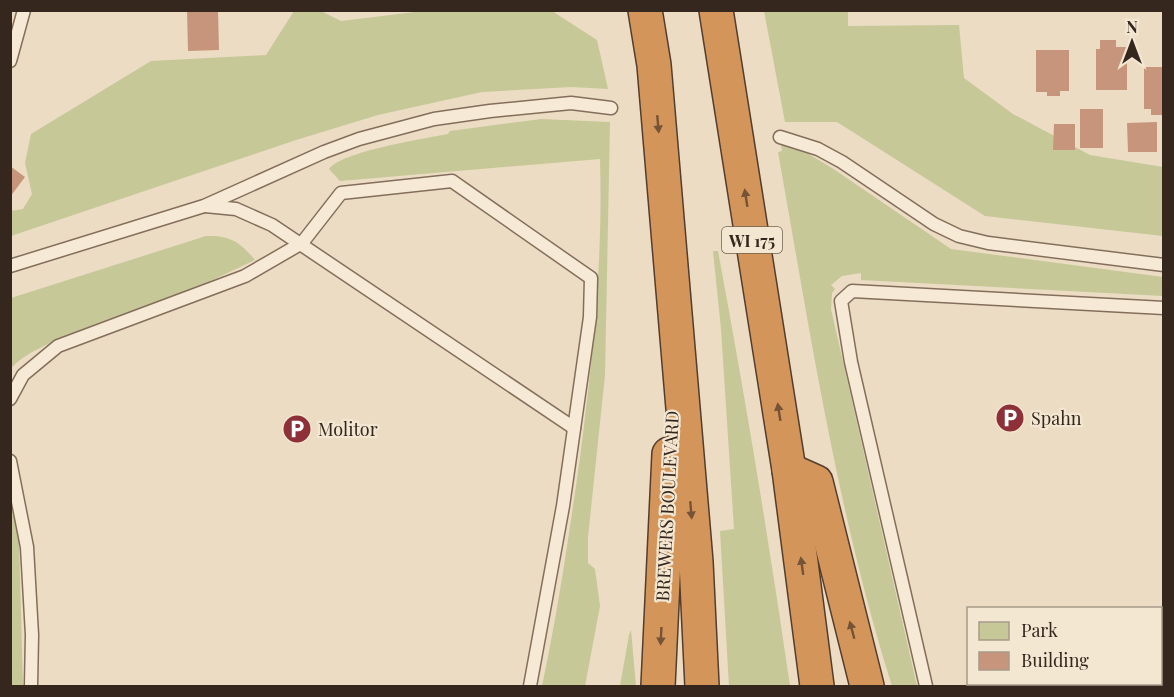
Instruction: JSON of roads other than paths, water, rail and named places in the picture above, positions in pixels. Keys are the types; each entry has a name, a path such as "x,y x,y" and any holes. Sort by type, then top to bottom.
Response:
{"highway":[{"path":"645,10 654,65 696,562 702,687"},
{"name":"WI 175","path":"716,10 789,470 817,687"},
{"name":"BREWERS BOULEVARD","path":"658,687 675,326"},
{"path":"789,470 816,482 867,687"}],"lane":[{"path":"10,61 24,10"},
{"path":"10,266 204,206 324,152 434,119 538,105 571,103 611,108"},
{"path":"780,137 818,149 842,162 934,224 959,236 988,243 1164,265"},
{"path":"10,399 22,375 58,346 245,276 302,243 341,193 452,182 591,278 590,317 574,428 530,687"},
{"path":"204,206 236,209 272,225 574,428"},
{"path":"926,687 851,362 841,300 852,291 1164,308"},
{"path":"10,461 27,547 32,635 31,687"}],"place":[{"name":"Spahn","path":"1010,418"},
{"name":"Molitor","path":"297,429"}]}
